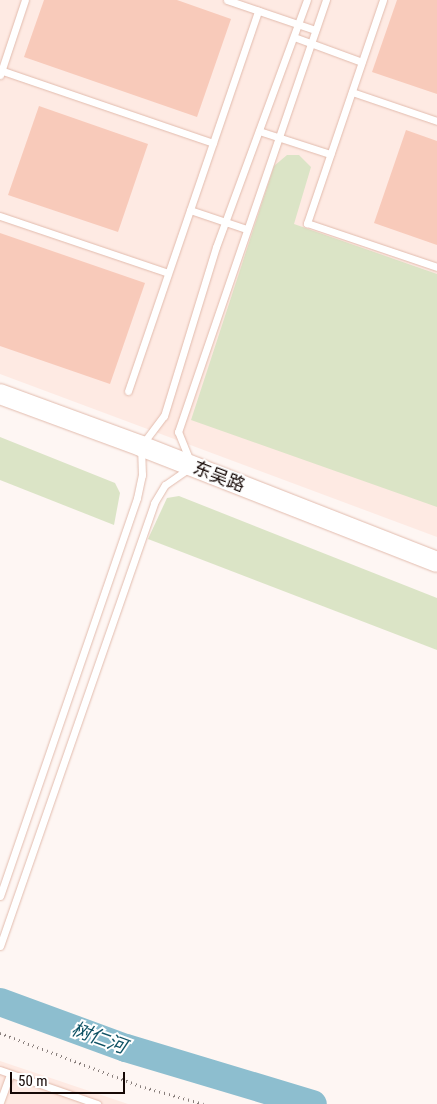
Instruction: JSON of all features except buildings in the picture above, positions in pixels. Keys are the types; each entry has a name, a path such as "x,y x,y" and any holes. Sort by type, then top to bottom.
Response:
{"street":[{"name":"东吴路","path":"0,394 141,446 437,562"}],"lane":[{"path":"26,0 0,72 213,143"},
{"path":"227,0 315,30"},
{"path":"0,896 137,498 142,474 141,446 164,416 226,222 307,0"},
{"path":"0,946 154,503 164,485 192,466 178,432 326,0"},
{"path":"383,0 307,223 437,267"},
{"path":"128,391 258,10"},
{"path":"294,37 362,62"},
{"path":"352,92 437,121"},
{"path":"259,131 330,154"},
{"path":"190,210 246,229"},
{"path":"0,216 168,273"},
{"path":"0,1070 97,1104"},
{"path":"0,1102 10,1074"}],"path":[{"path":"0,1032 140,1086 204,1104"}],"shaded area":[{"path":"0,0 437,0 437,537 0,374"},
{"path":"0,1061 128,1104 0,1104"}],"green space":[{"path":"287,155 299,155 311,167 294,224 437,274 437,507 191,420 274,166"},
{"path":"0,437 115,483 120,493 114,525 0,480"},
{"path":"179,496 437,598 437,650 148,539 167,498"}],"waterway":[{"name":"树仁河","path":"0,1002 126,1048 313,1104"}]}
